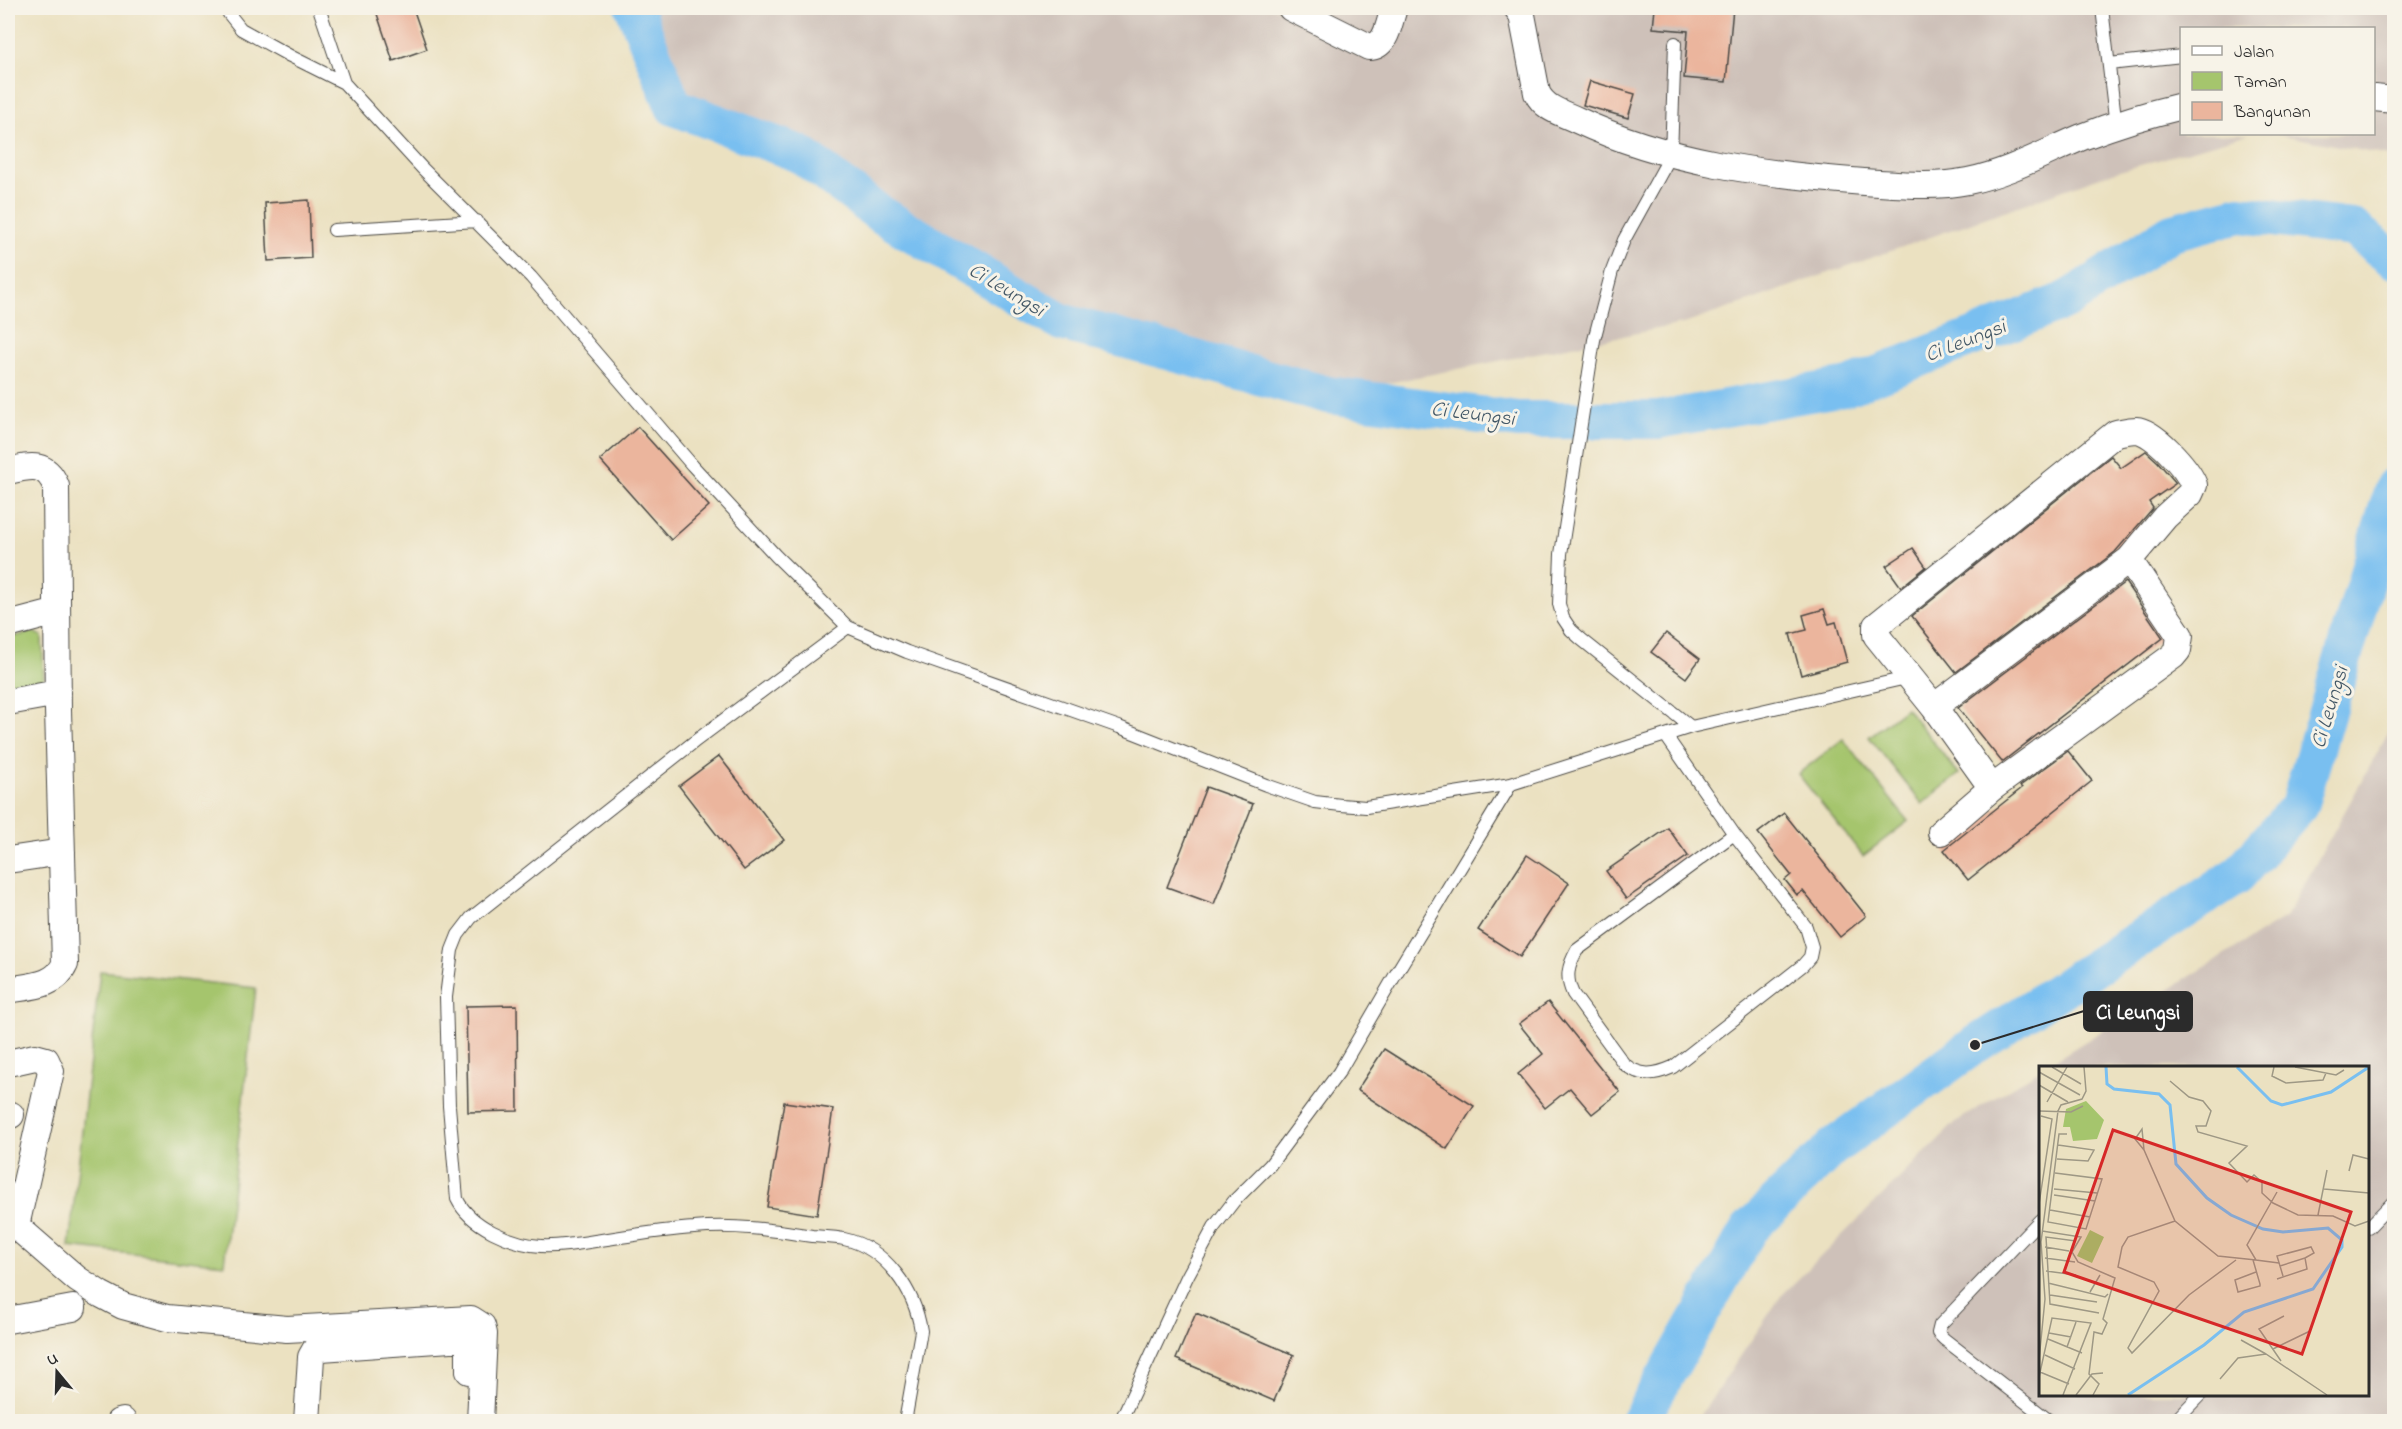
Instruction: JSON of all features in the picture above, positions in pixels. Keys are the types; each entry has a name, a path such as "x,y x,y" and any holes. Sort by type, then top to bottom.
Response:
{"street":[{"path":"1291,8 1369,47 1376,47 1382,43 1394,8"},
{"path":"1517,8 1522,15 1537,93 1544,105 1607,134 1671,155 1814,178 1935,185 1986,177 2151,112 2180,106"},
{"path":"2375,98 2394,100"},
{"path":"1934,707 2129,560 2165,517 2190,494 2194,485 2190,475 2153,436 2137,430 2116,433 1990,537 1878,624 1875,630 1876,635 1934,707 1992,788"},
{"path":"8,471 28,466 40,468 51,475 56,486 58,693 65,964 61,973 52,982 8,990"},
{"path":"1941,832 1992,788 2173,656 2178,650 2180,636 2129,560"},
{"path":"8,625 57,612"},
{"path":"8,702 58,693"},
{"path":"8,860 62,852"},
{"path":"8,1063 35,1057 46,1060 51,1071 16,1226 77,1279 123,1306 167,1318 241,1326 287,1329 471,1319 482,1326 484,1334 480,1422"},
{"path":"8,1320 73,1308"},
{"path":"307,1422 311,1357 315,1350 465,1338 469,1348 468,1422"}],"lane":[{"path":"228,8 229,14 242,29 344,83 422,168 531,277 692,465 769,549 848,627 907,652 1119,727 1315,802 1366,807 1510,784 1691,727 1911,677"},
{"path":"319,8 344,83"},
{"path":"2102,8 2116,126"},
{"path":"1675,43 1671,155 1624,240 1612,271 1593,340 1561,554 1559,604 1563,618 1571,630 1691,727"},
{"path":"2109,64 2180,56"},
{"path":"334,230 477,221"},
{"path":"848,627 694,742 471,918 458,935 452,950 446,997 449,1106 457,1199 462,1209 472,1219 519,1242 540,1246 569,1245 694,1228 744,1227 845,1239 871,1250 882,1258 910,1293 917,1306 920,1320 921,1331 905,1422"},
{"path":"1666,736 1734,834 1806,927 1812,947 1810,957 1673,1067 1659,1073 1646,1074 1633,1071 1624,1064 1573,994 1567,982 1569,965 1577,950 1734,834"},
{"path":"1119,1422 1187,1277 1214,1227 1234,1202 1270,1165 1339,1072 1510,784"},
{"path":"2369,1226 2394,1201"},
{"path":"2039,1221 1940,1325 1938,1333 2051,1422"},
{"path":"2174,1422 2200,1396"}],"shaded area":[{"path":"634,8 2394,8 2394,157 2282,135 2375,135 2375,27 2180,27 2180,135 2245,135 2106,175 1687,323 1328,395 1061,322 925,241 800,154 674,107"},
{"path":"2394,723 2394,1421 1696,1422 1781,1296 1957,1121 2039,1071 2039,1396 2369,1396 2369,1066 2046,1066 2286,917"}],"green space":[{"path":"33,632 42,636 44,685 8,697 8,638"},
{"path":"1906,708 1959,774 1922,804 1869,737"},
{"path":"1843,739 1908,821 1863,856 1798,774"},
{"path":"100,971 256,988 224,1264 69,1247"}],"building":[{"path":"385,8 413,8 427,49 393,61 376,11"},
{"path":"1655,8 1733,8 1726,82 1684,78 1688,31 1653,28"},
{"path":"1590,81 1635,94 1628,118 1583,105"},
{"path":"309,200 311,258 268,261 265,203"},
{"path":"638,427 709,506 671,540 600,460"},
{"path":"2146,451 2176,483 2149,502 2153,508 2115,552 1956,672 1912,616 2111,456 2121,468"},
{"path":"1913,548 1926,567 1901,587 1886,566"},
{"path":"2125,582 2163,638 2002,762 1958,708"},
{"path":"1824,609 1829,624 1836,622 1847,662 1801,675 1790,634 1807,630 1803,615"},
{"path":"1666,633 1700,659 1686,678 1651,652"},
{"path":"2068,751 2092,781 1968,880 1944,850 2022,788 2020,786"},
{"path":"719,756 784,840 744,870 679,786"},
{"path":"1206,787 1253,804 1214,904 1167,887"},
{"path":"1784,813 1866,916 1840,937 1803,891 1797,895 1785,880 1791,875 1758,833"},
{"path":"1668,828 1688,856 1626,899 1606,871"},
{"path":"1527,855 1569,883 1520,957 1478,930"},
{"path":"1548,1002 1620,1092 1592,1114 1570,1088 1545,1108 1518,1074 1543,1054 1519,1024"},
{"path":"517,1005 518,1111 468,1112 466,1006"},
{"path":"1384,1049 1474,1106 1447,1149 1357,1090"},
{"path":"784,1102 833,1109 817,1215 767,1207"},
{"path":"1196,1313 1294,1355 1274,1401 1176,1359"}],"waterway":[{"name":"Ci Leungsi","path":"634,8 674,107 800,154 880,214 1061,322 1328,395 1518,420 1658,420 1849,386 2067,300 2172,232 2240,214 2353,228 2394,260"},
{"name":"Ci Leungsi","path":"1639,1422 1749,1229 1833,1147 1975,1045 2238,875 2299,806 2394,486"}],"place":[{"name":"Ci Leungsi","path":"1975,1045"}]}
